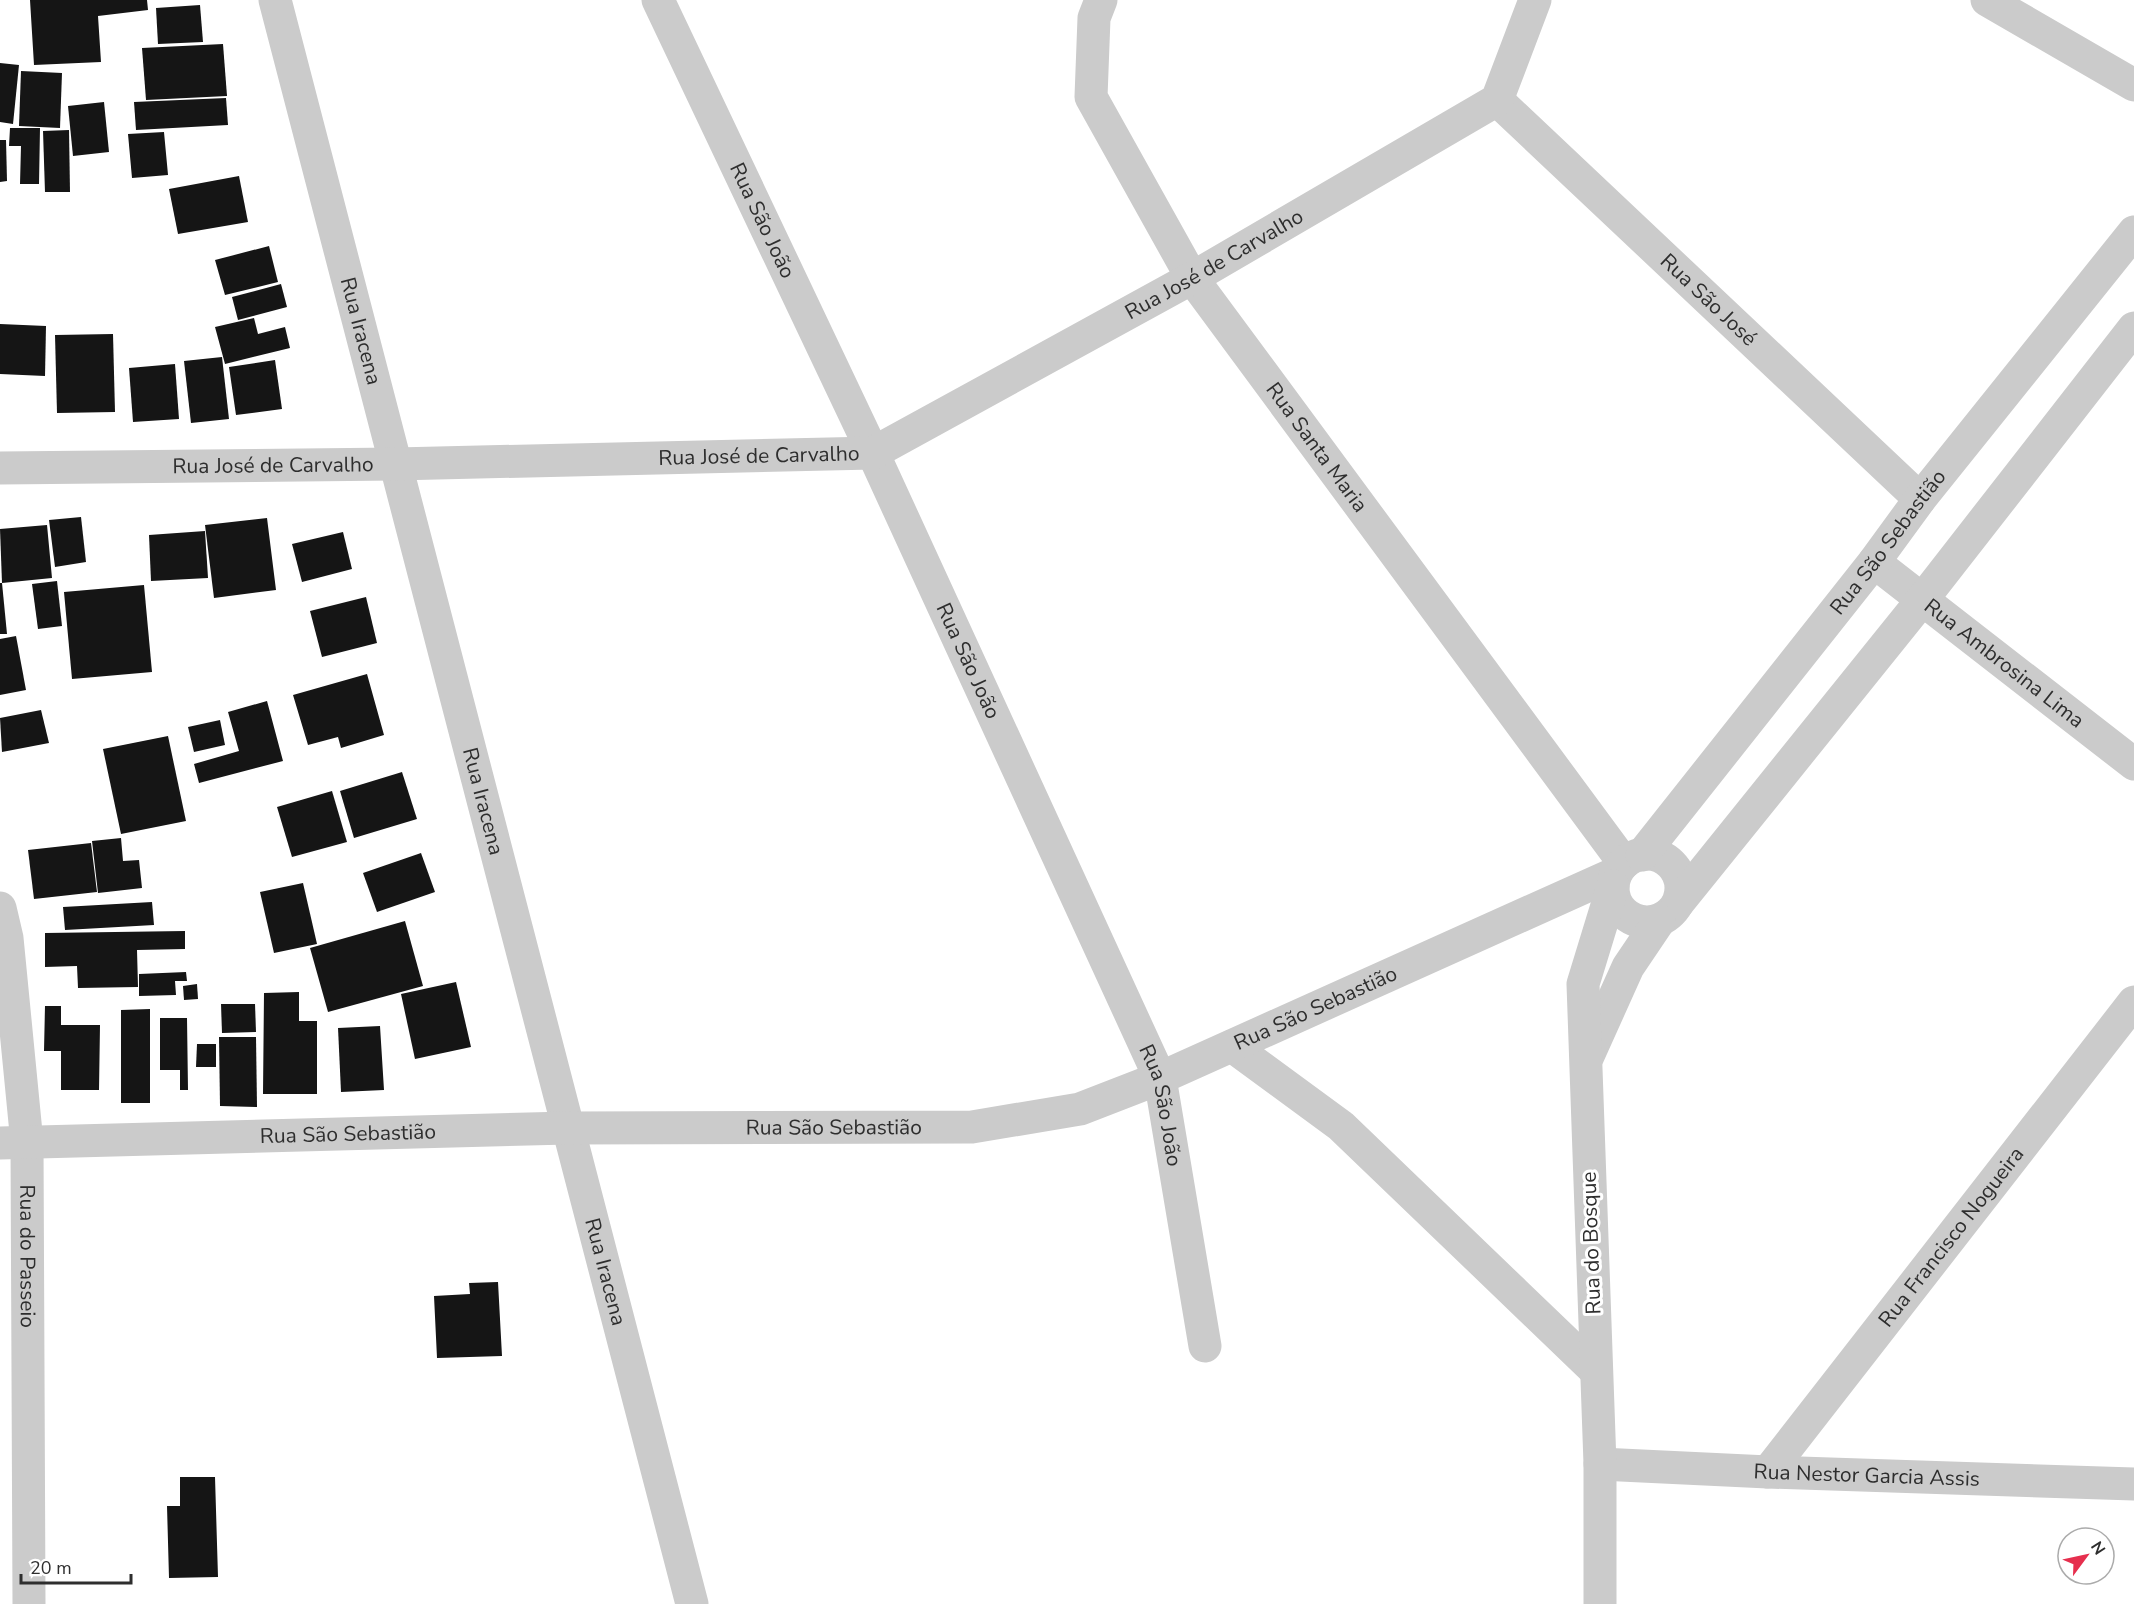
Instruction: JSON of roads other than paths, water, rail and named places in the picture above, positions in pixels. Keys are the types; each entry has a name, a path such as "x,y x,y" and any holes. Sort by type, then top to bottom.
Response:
{"street":[{"name":"Rua Iracena","path":"275,0 692,1604"},
{"name":"Rua São João","path":"658,0 873,453 1160,1078 1205,1346"},
{"name":"Rua Santa Maria","path":"1101,0 1094,18 1091,97 1192,278 1624,869"},
{"path":"1497,100 1535,0"},
{"path":"1987,0 2134,85"},
{"name":"Rua José de Carvalho","path":"0,468 396,464 873,453 1192,278 1497,100"},
{"name":"Rua São José","path":"1497,100 1920,499"},
{"name":"Rua São Sebastião","path":"14,1143 568,1128 972,1127 1080,1109 1160,1078 1624,869 1874,562 1920,499 2134,232"},
{"path":"1585,1063 1628,967 1669,912 1922,600 2134,328"},
{"name":"Rua Ambrosina Lima","path":"1874,562 2134,764"},
{"path":"1648,854 1662,856 1672,865 1679,876 1682,890 1669,912 1646,923 1633,919 1622,911 1614,900 1624,869 1648,854"},
{"name":"Rua do Bosque","path":"1600,1604 1600,1464 1583,984 1624,869"},
{"name":"Rua do Passeio","path":"0,908 7,938 29,1604"},
{"name":"Rua Francisco Nogueira","path":"1768,1472 2134,1002"},
{"path":"1232,1046 1341,1126 1596,1371"},
{"name":"Rua Nestor Garcia Assis","path":"1600,1464 2134,1484"}]}
